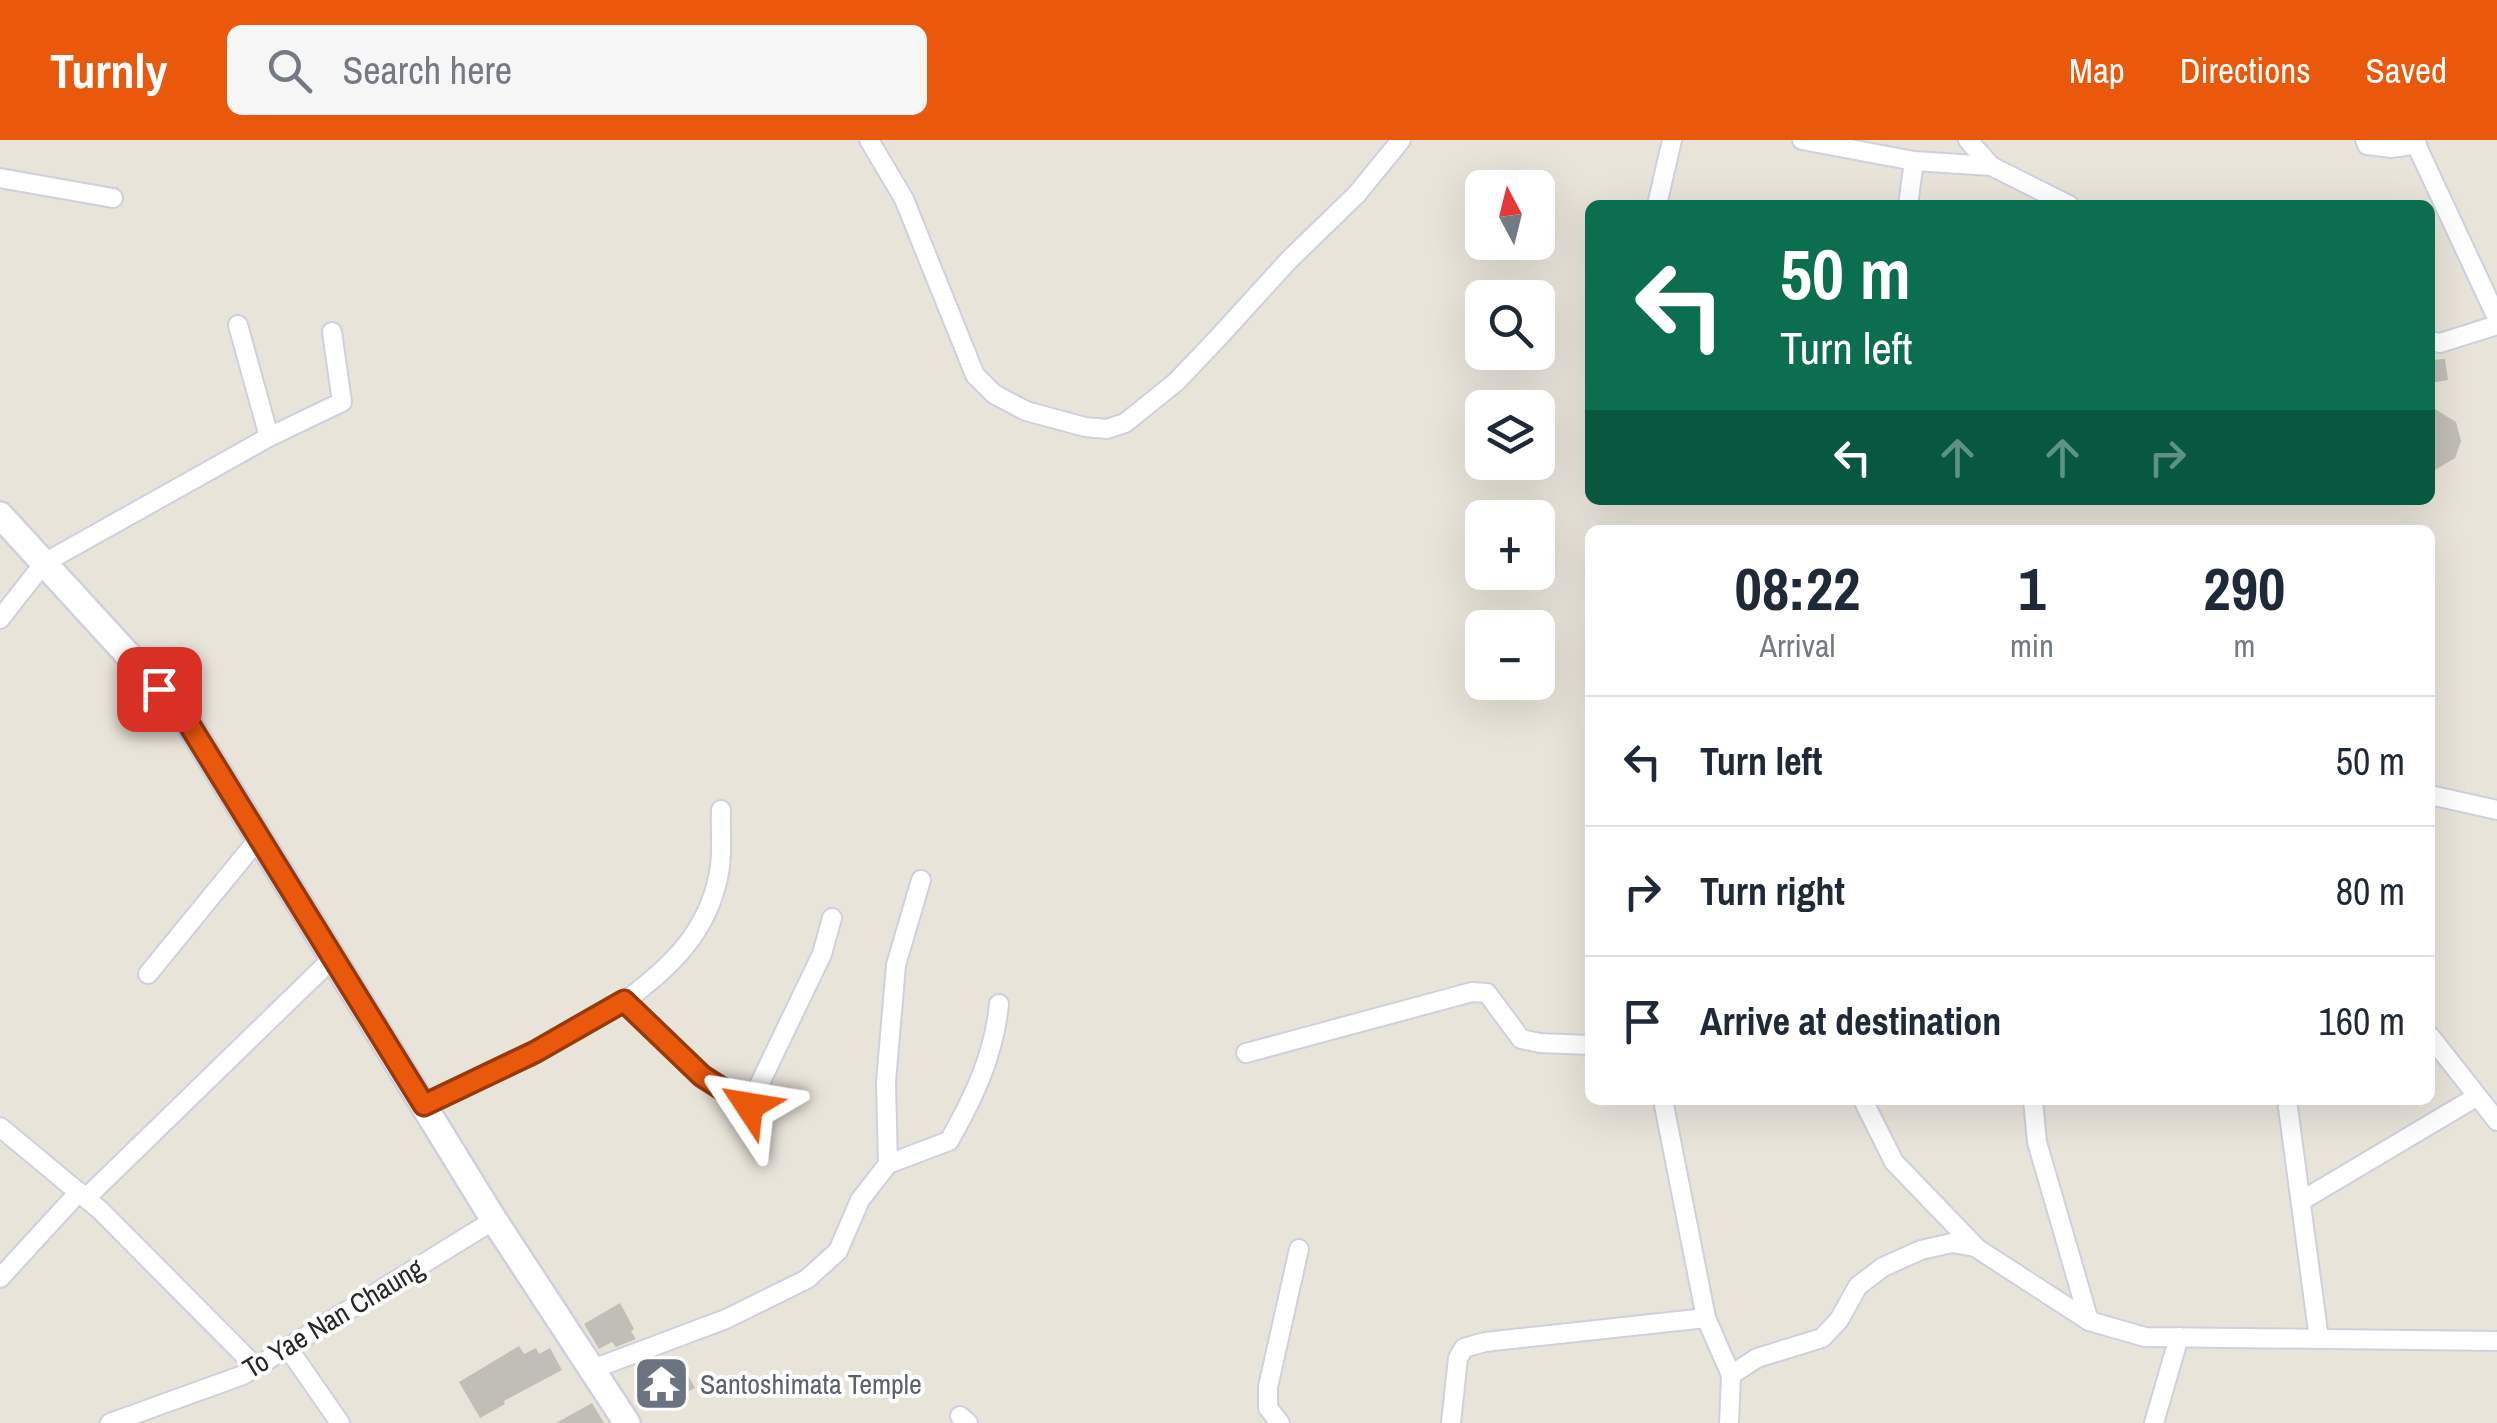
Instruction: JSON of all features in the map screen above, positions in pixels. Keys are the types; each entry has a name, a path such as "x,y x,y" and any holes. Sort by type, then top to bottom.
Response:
{"street":[{"path":"868,140 904,199 975,375 994,394 1026,411 1085,427 1108,428 1126,423 1176,382 1288,261 1357,194 1402,140"},
{"path":"1657,200 1672,140"},
{"path":"1802,140 1914,161 1990,166 2059,200"},
{"path":"1968,140 1990,166"},
{"path":"2364,140 2368,146 2378,148 2416,142 2497,321 2483,332 2435,342"},
{"path":"1909,200 1914,161"},
{"path":"0,178 112,198"},
{"path":"238,325 269,437"},
{"path":"0,619 44,563 269,437 342,402 332,332"},
{"path":"0,514 184,716 494,1220 626,1423"},
{"path":"2435,797 2497,810"},
{"path":"424,1105 535,1052 624,1001 664,972 700,929 719,872 721,810"},
{"path":"148,974 260,837"},
{"path":"888,1164 886,1082 896,965 920,880"},
{"path":"624,1001 702,1076 749,1106 822,954 832,918"},
{"path":"0,1278 82,1195 334,958"},
{"path":"1246,1053 1472,992 1487,993 1521,1039 1585,1045"},
{"path":"592,1370 726,1318 806,1279 838,1251 860,1200 888,1164 948,1141 986,1065 996,1034 999,1004"},
{"path":"2435,1043 2497,1121"},
{"path":"2301,1201 2476,1097"},
{"path":"1664,1105 1706,1318 1730,1375 1729,1423"},
{"path":"1865,1105 1894,1162 1975,1247 2089,1321 2145,1336 2497,1341"},
{"path":"2034,1105 2036,1142 2089,1321"},
{"path":"2288,1105 2320,1339"},
{"path":"0,1127 82,1195 256,1367"},
{"name":"To Yae Nan Chaung","path":"110,1423 243,1375 494,1220"},
{"path":"1730,1375 1757,1358 1822,1338 1839,1320 1858,1286 1883,1268 1921,1250 1952,1243 1975,1247"},
{"path":"1280,1423 1268,1408 1268,1387 1298,1249"},
{"path":"1451,1423 1458,1358 1464,1348 1485,1342 1706,1318"},
{"path":"2154,1423 2179,1337"},
{"path":"288,1348 340,1423"}],"building":[{"path":"2445,359 2448,380 2435,382 2435,360"},
{"path":"2435,409 2456,422 2461,441 2455,458 2435,470"},
{"path":"620,1303 636,1339 616,1347 612,1342 599,1349 584,1324"},
{"path":"519,1346 524,1354 536,1348 539,1354 550,1348 562,1370 480,1418 459,1382"},
{"path":"685,1370 695,1388 669,1402 659,1384"},
{"path":"592,1403 604,1423 556,1423"}],"place":[{"name":"Santoshimata Temple","path":"661,1384"}],"route":[{"path":"159,689 184,716 424,1105 535,1052 624,1001 702,1076 749,1106"}]}
